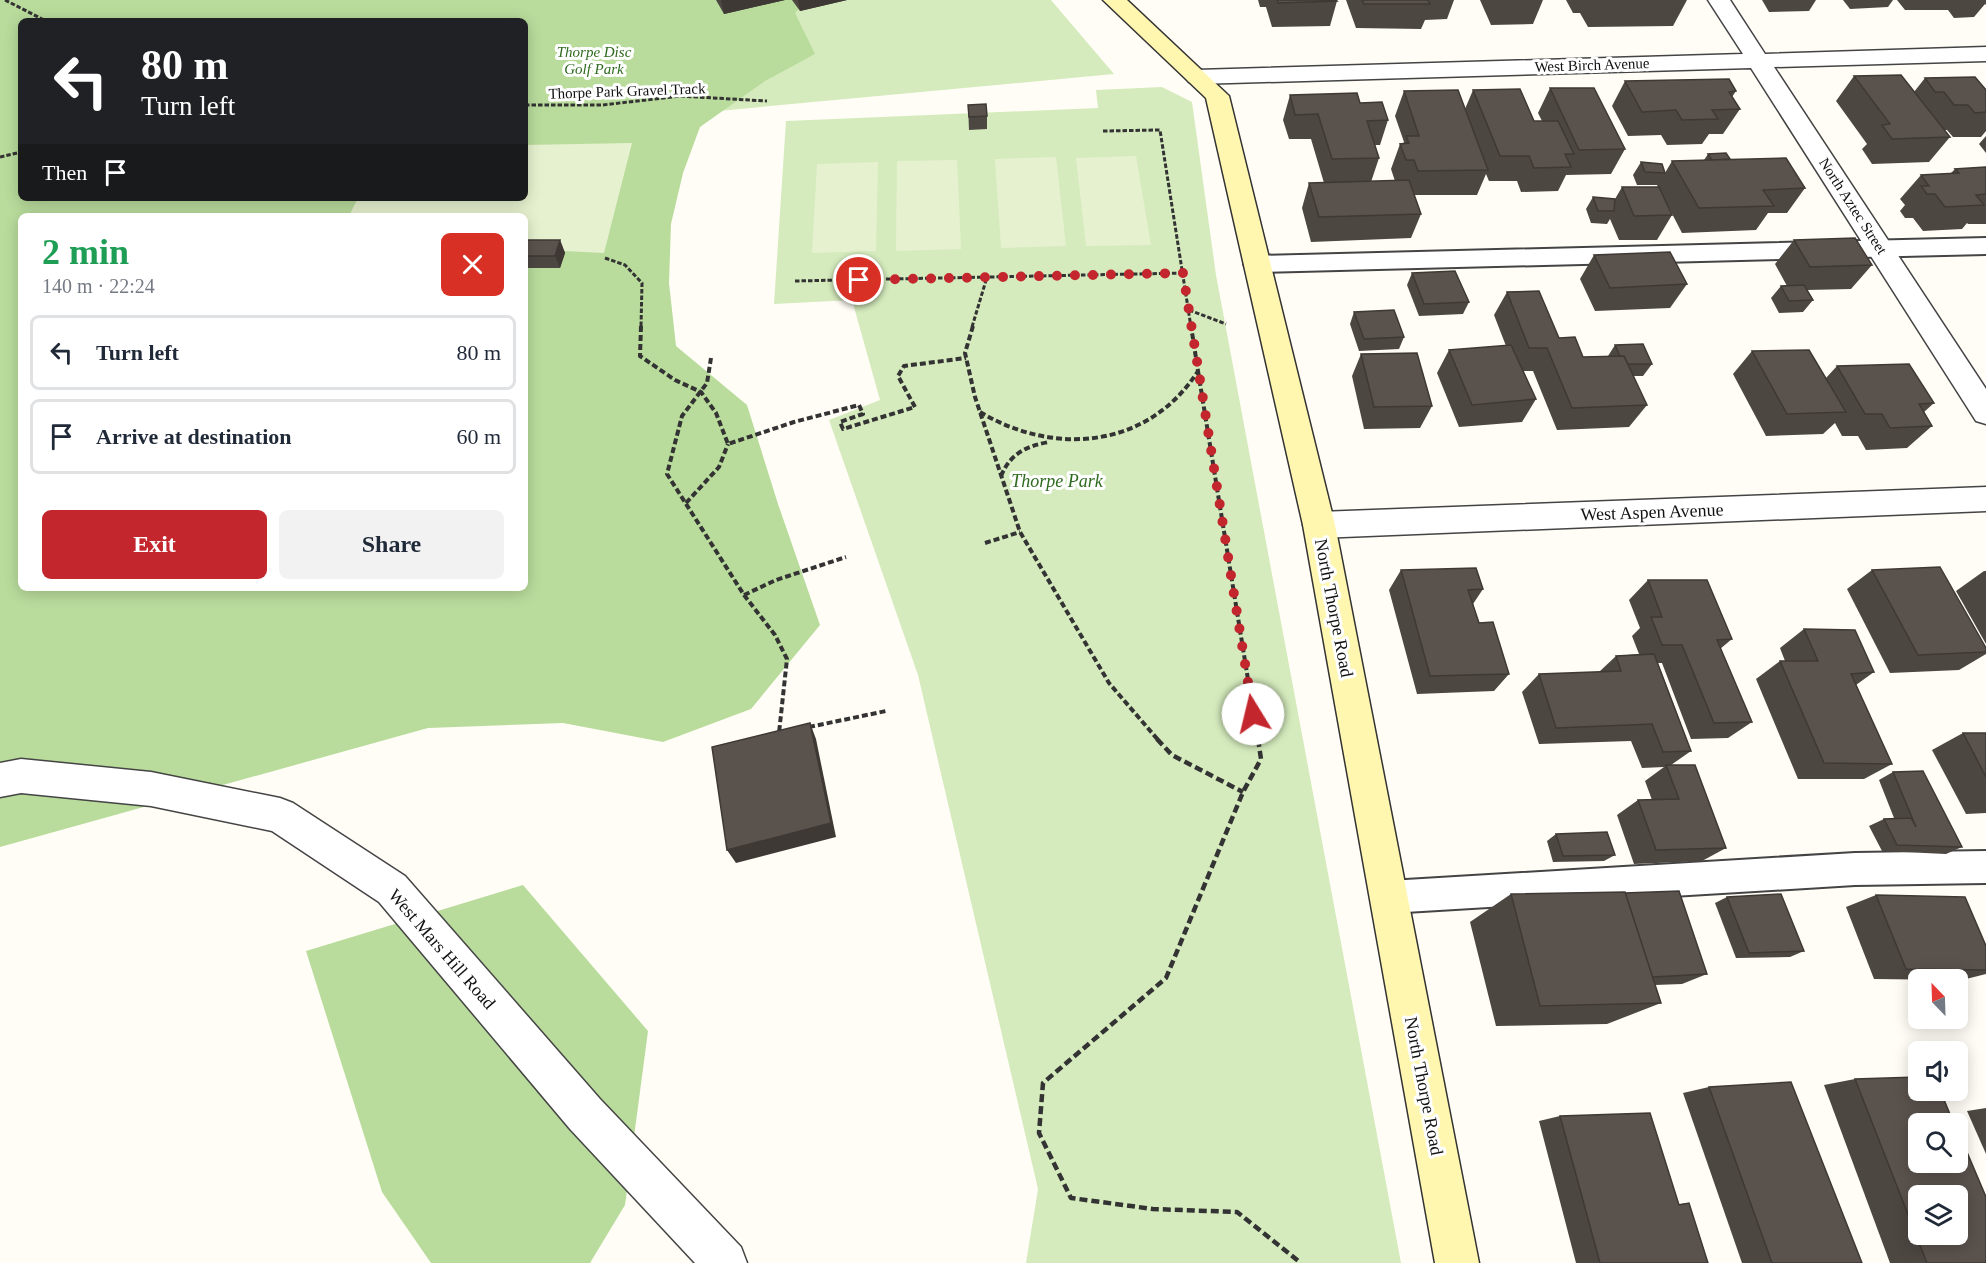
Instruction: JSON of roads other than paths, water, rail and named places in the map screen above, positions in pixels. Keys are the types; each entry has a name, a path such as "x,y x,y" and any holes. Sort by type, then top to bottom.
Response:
{"street":[{"name":"North Thorpe Road","path":"1114,0 1217,96 1255,264 1319,525 1457,1263"},
{"name":"North Aztec Street","path":"1719,0 1986,413"},
{"name":"West Birch Avenue","path":"1197,77 1986,54"},
{"name":"West Aspen Avenue","path":"1319,525 1986,499"},
{"name":"West Mars Hill Road","path":"0,780 21,776 151,789 279,814 373,876 392,889 585,1114 725,1263"}],"lane":[{"path":"1255,264 1986,246"},
{"path":"1389,897 1855,869 1986,867"}],"park label":[{"name":"Thorpe Disc Golf Park","path":"594,60"},
{"name":"Thorpe Park","path":"1057,481"}]}
